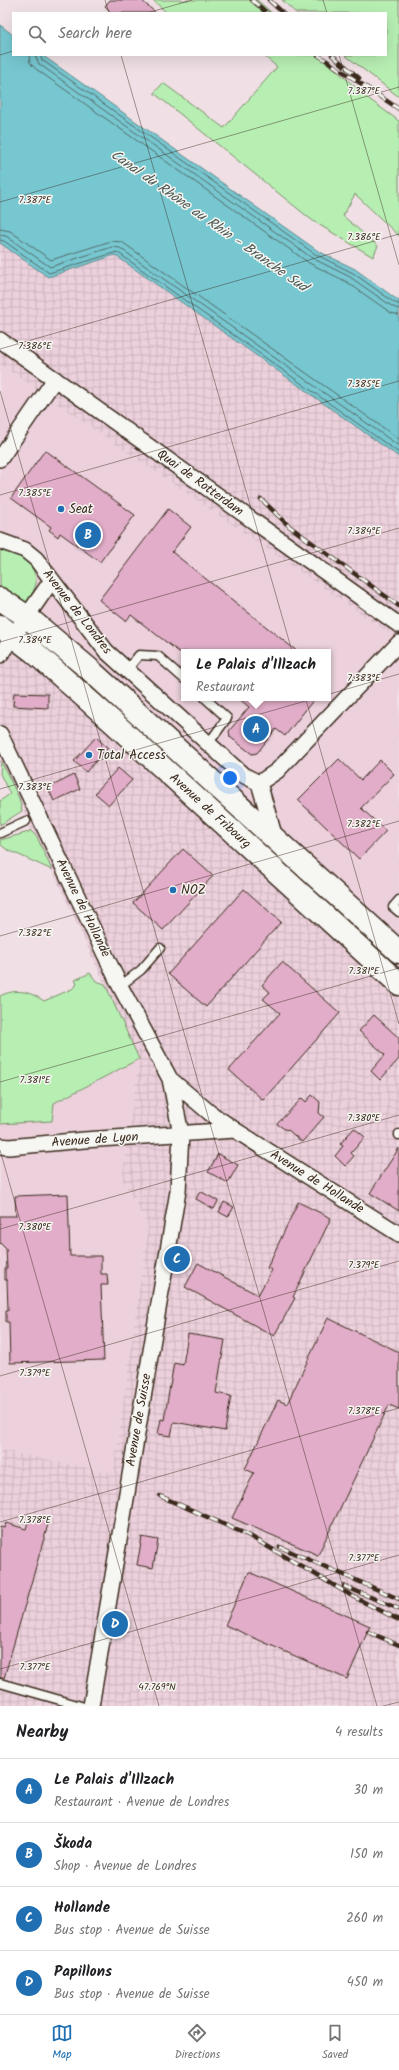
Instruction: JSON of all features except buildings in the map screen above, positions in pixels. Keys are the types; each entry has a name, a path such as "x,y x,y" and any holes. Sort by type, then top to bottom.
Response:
{"main road":[{"name":"Avenue de Fribourg","path":"0,599 26,616 89,669 399,952"},
{"name":"Avenue de Fribourg","path":"7,630 115,724 399,984"}],"street":[{"name":"Quai de Rotterdam","path":"0,340 399,625"},
{"path":"0,459 55,379"},
{"name":"Avenue de Londres","path":"0,541 25,550 36,559 106,651 243,775 259,783"},
{"path":"0,655 7,630 26,616 52,580"},
{"path":"275,839 259,783 277,771 399,643"},
{"name":"Avenue de Hollande","path":"0,734 32,819 170,1080 181,1134"},
{"name":"Avenue de Hollande","path":"170,1080 210,1113 235,1130 399,1234"},
{"path":"181,1134 235,1130"},
{"name":"Avenue de Lyon","path":"3,1149 84,1140 181,1134"},
{"name":"Avenue de Suisse","path":"91,1706 178,1191 181,1134"}],"lane":[{"path":"127,670 139,655 158,656 181,676"},
{"path":"208,701 228,718 208,744"},
{"path":"0,833 32,819"},
{"path":"399,900 393,907 399,912"},
{"path":"120,986 141,970 160,948"},
{"path":"0,1683 51,1702 81,1706"}],"shaded area":[{"path":"0,243 48,277 115,255 399,457 399,640 0,364"},
{"path":"0,363 399,638 399,971 13,623 35,586 36,578 0,549"},
{"path":"13,623 399,971 399,1706 0,1706 0,1450 113,1473 148,1226 122,1179 139,1059 37,837 30,830 19,798 0,761 0,639"},
{"path":"139,1059 122,1179 148,1226 113,1473 0,1451 0,1123 53,1103"}],"green space":[{"path":"153,0 257,0 271,12 166,12"},
{"path":"282,0 399,0 399,97 346,56 387,56 387,12 295,12"},
{"path":"264,56 320,56 369,99 399,121 399,236 355,194 343,216 378,246 373,257 313,221 154,93 163,83 224,128 277,67"},
{"path":"0,549 21,556 31,567 36,583 26,603 0,588"},
{"path":"1,761 19,798 22,811 0,825 0,801 10,794 0,774"},
{"path":"30,830 37,837 52,870 6,849 0,844 0,840 29,832"},
{"path":"90,973 96,981 105,984 139,1059 54,1103 52,1121 0,1124 0,996 17,991 28,993 44,1001 72,989 77,984 75,980"}],"water":[{"name":"Canal du Rhône au Rhin - Branche Sud","path":"0,25 12,34 12,56 43,56 318,251 355,269 399,301 399,457 115,255 48,277 0,243"}],"railway":[{"path":"252,0 266,12"},
{"path":"269,0 282,12"},
{"path":"320,56 399,109"},
{"path":"333,56 359,78"},
{"path":"261,499 289,526 399,606"},
{"path":"160,1496 248,1535 354,1597 399,1620"},
{"path":"280,1547 399,1599"},
{"path":"344,1586 399,1609"},
{"path":"368,1632 399,1645"}],"place":[{"name":"Seat","path":"61,509"},
{"name":"Škoda","path":"88,535"},
{"name":"Le Palais d'Illzach","path":"256,729"},
{"name":"Total Access","path":"89,755"},
{"name":"NOZ","path":"173,890"},
{"name":"Hollande","path":"177,1259"},
{"name":"Papillons","path":"115,1624"}]}
